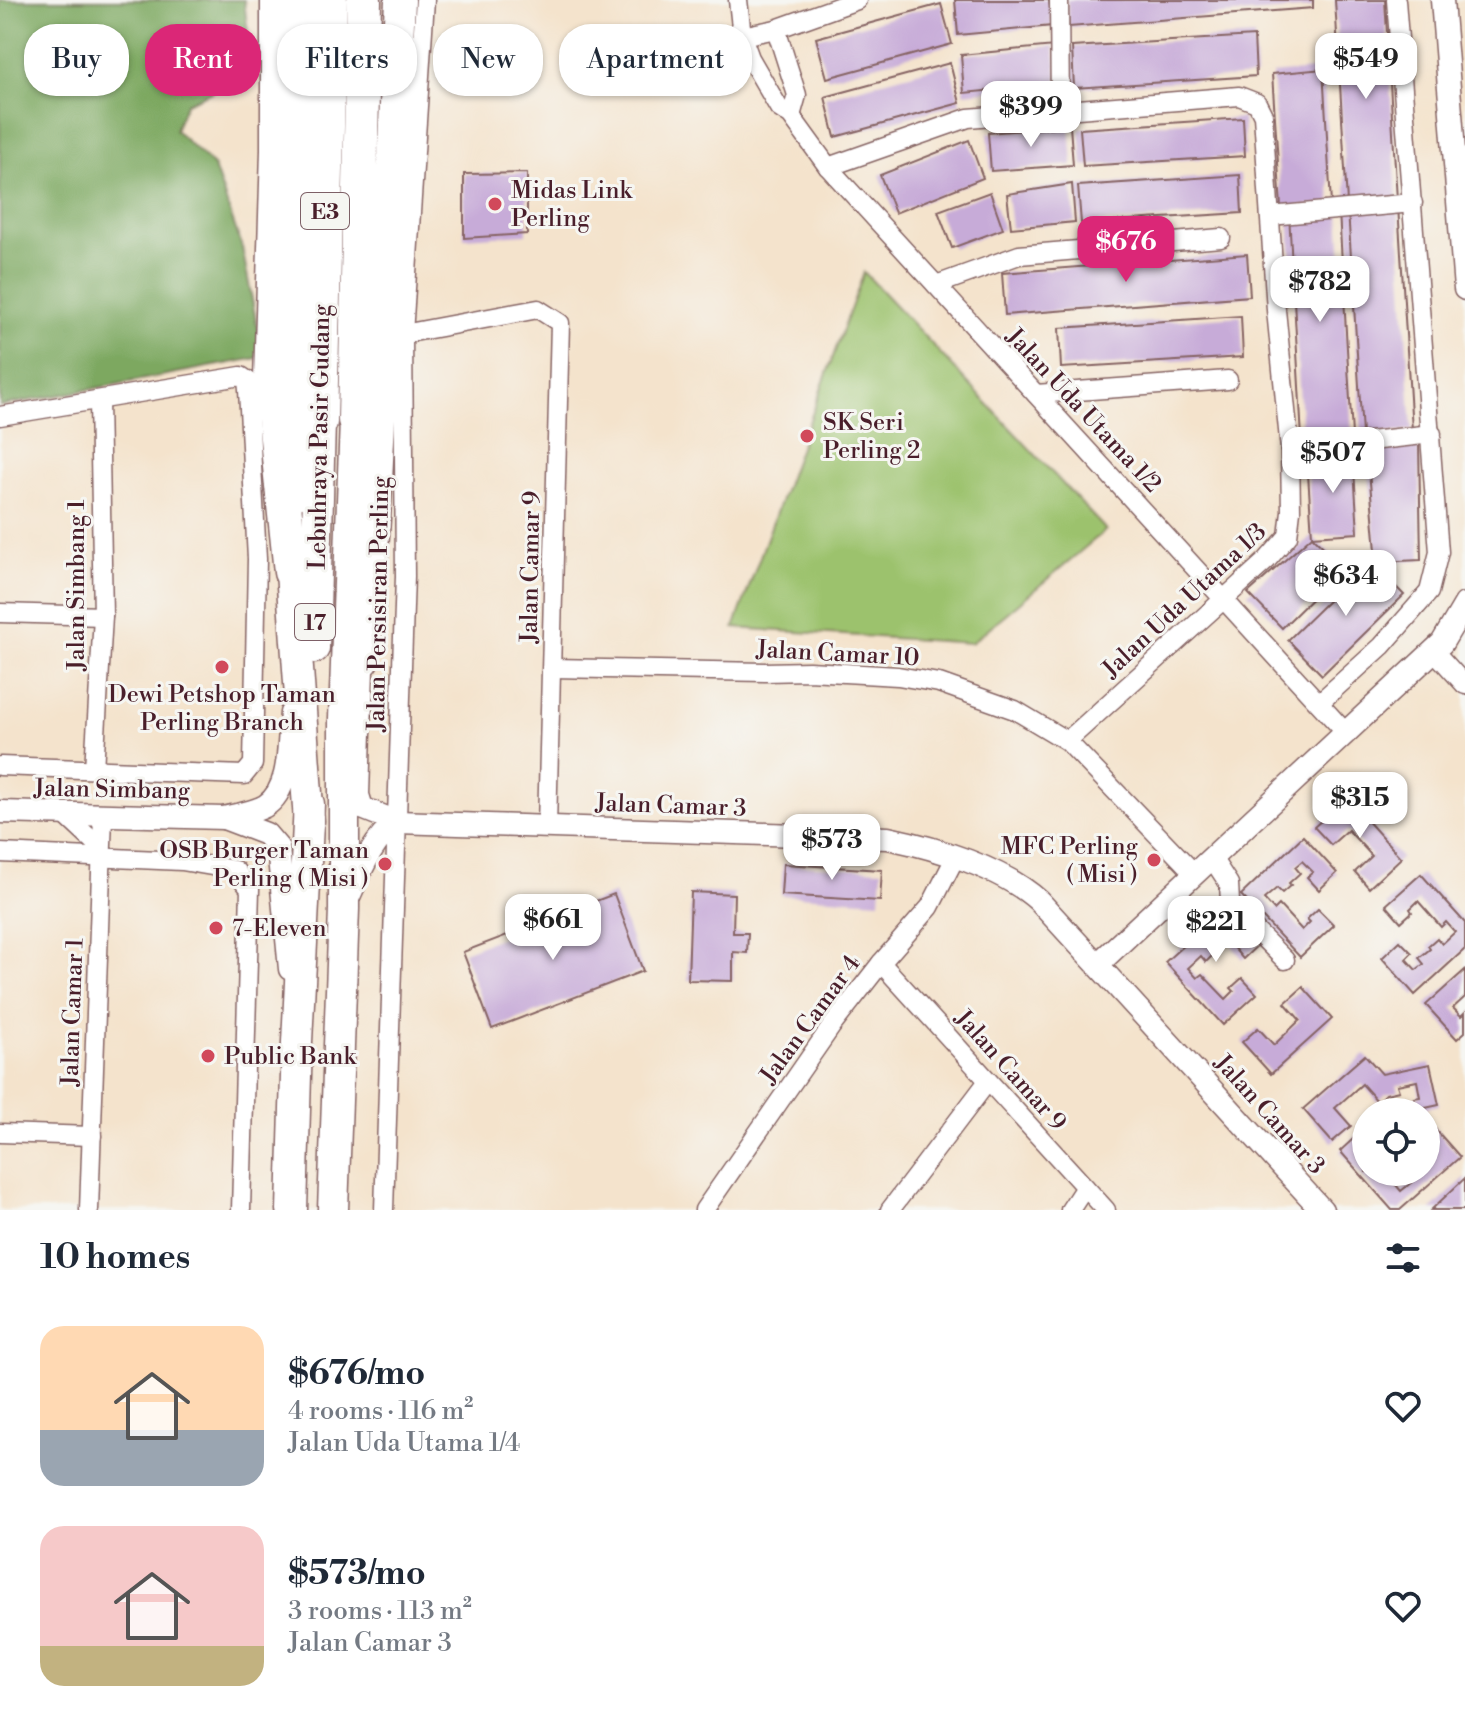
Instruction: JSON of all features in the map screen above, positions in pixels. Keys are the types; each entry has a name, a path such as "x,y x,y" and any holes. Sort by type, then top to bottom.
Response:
{"highway":[{"path":"278,0 278,150 271,380 291,572 309,821"},
{"path":"291,572 297,515 293,328 300,0"},
{"name":"Lebuhraya Pasir Gudang","path":"292,1210 309,821 330,0"},
{"name":"Lebuhraya Pasir Gudang","path":"333,1210 344,909 344,718 355,420 364,0"},
{"path":"344,718 362,670 369,616 400,0"}],"street":[{"name":"Jalan Persisiran Perling","path":"384,1210 405,576 403,334 425,0"},
{"path":"738,0 741,24"},
{"path":"752,34 776,29 857,0"},
{"path":"1059,0 1060,109"},
{"path":"1319,703 1382,646 1429,592 1439,552 1396,0"},
{"path":"1442,0 1465,289"},
{"path":"776,29 797,95 791,116"},
{"name":"Jalan Uda Utama 1/2","path":"752,61 779,108 791,116 828,167 1346,733"},
{"name":"Jalan Uda Utama 1/3","path":"828,167 968,118 1239,96 1257,103 1265,126 1290,450 1291,511 1288,536 1267,560 1067,741"},
{"path":"1270,216 1413,203"},
{"path":"936,285 1019,255 1221,238"},
{"name":"Jalan Camar 9","path":"403,334 538,309 560,323 547,827"},
{"path":"0,416 241,376 247,380 257,559 253,764 244,775 0,766"},
{"path":"1036,394 1228,380"},
{"name":"Jalan Simbang 1","path":"94,769 103,616 99,401"},
{"path":"1290,450 1432,434"},
{"path":"1098,964 1434,651 1465,604"},
{"path":"0,613 103,616"},
{"path":"1434,651 1464,681"},
{"path":"223,818 265,805 280,792 297,660"},
{"name":"Jalan Camar 10","path":"552,668 809,671 898,676 939,683 1015,710 1067,741 1195,874"},
{"path":"362,670 358,795 362,808 397,822"},
{"name":"Jalan Simbang","path":"0,812 223,818"},
{"path":"65,815 95,843 101,857"},
{"name":"Jalan Camar 1","path":"89,1210 103,816"},
{"path":"101,857 119,824 131,817"},
{"path":"223,818 266,834 278,848 297,1042"},
{"path":"344,909 370,851 381,834 397,822"},
{"name":"Jalan Camar 3","path":"397,822 888,838 1012,879 1026,889 1098,964 1322,1210"},
{"path":"0,853 182,861 235,870 250,889 241,1210"},
{"name":"Jalan Camar 4","path":"704,1210 831,1027 930,907 955,858"},
{"path":"1212,858 1229,884 1233,908 1285,960"},
{"name":"Jalan Camar 9","path":"881,963 1106,1210"},
{"path":"890,1210 988,1081"},
{"path":"0,1133 92,1136"},
{"path":"1070,1210 1085,1187"}],"green space":[{"path":"0,0 244,0 247,24 145,24 145,96 202,96 186,103 175,130 214,167 242,247 263,357 0,406"},
{"path":"864,272 1106,530 971,643 734,628"}],"building":[{"path":"955,0 1049,0 1052,26 958,35"},
{"path":"1067,0 1313,0 1313,8 1069,27"},
{"path":"1335,0 1385,0 1397,200 1347,203"},
{"path":"941,4 952,44 827,78 816,38"},
{"path":"1254,36 1256,76 1074,88 1072,47"},
{"path":"1054,46 1058,84 964,93 961,55"},
{"path":"950,63 960,103 835,137 825,97"},
{"path":"1323,69 1331,204 1281,207 1272,74"},
{"path":"1243,118 1245,156 1083,166 1080,129"},
{"path":"1070,126 1073,165 991,171 988,133"},
{"path":"969,140 983,178 895,213 880,175"},
{"name":"Midas Link Perling","path":"527,173 527,234 464,238 464,174"},
{"path":"1240,175 1242,213 1081,223 1078,186"},
{"path":"1072,184 1075,222 1011,228 1007,194"},
{"path":"990,192 1003,229 952,248 938,211"},
{"path":"1398,206 1412,430 1362,434 1348,209"},
{"path":"1339,211 1352,435 1302,438 1289,214"},
{"path":"1247,254 1250,296 1005,315 1002,273"},
{"path":"1241,316 1243,357 1061,368 1059,328"},
{"path":"1419,443 1421,560 1377,562 1367,448"},
{"path":"1353,454 1358,533 1312,536 1307,458"},
{"path":"1312,536 1344,567 1282,628 1248,593"},
{"path":"1370,560 1404,595 1322,675 1288,640"},
{"path":"1347,798 1401,858 1369,888 1355,872 1372,856 1348,830 1331,845 1314,827"},
{"path":"1303,836 1337,873 1319,890 1307,877 1313,872 1302,861 1295,867 1300,873 1289,883 1291,885 1282,893 1277,888 1264,899 1274,910 1279,905 1302,930 1310,922 1307,919 1318,909 1334,925 1300,957 1241,895"},
{"path":"783,864 882,870 880,901 781,895"},
{"path":"1421,874 1465,923 1465,949 1415,995 1382,958 1400,941 1412,953 1406,959 1416,970 1424,964 1419,958 1430,949 1428,946 1437,938 1442,944 1455,932 1446,922 1441,927 1418,901 1401,922 1386,905"},
{"path":"691,892 734,894 733,933 748,933 747,953 733,952 733,981 688,980"},
{"path":"614,894 643,971 492,1029 463,952"},
{"path":"1228,905 1261,942 1243,959 1232,946 1237,941 1227,930 1219,936 1224,941 1206,962 1201,956 1188,968 1197,978 1202,974 1226,999 1234,991 1231,988 1242,978 1257,994 1223,1025 1165,962"},
{"path":"1465,970 1465,997 1453,1008 1461,1016 1465,1012 1465,1032 1457,1039 1426,1005"},
{"path":"1303,987 1332,1019 1271,1074 1242,1042 1258,1028 1274,1045 1300,1020 1285,1003"},
{"path":"1365,1055 1382,1074 1430,1064 1437,1098 1414,1098 1420,1097 1417,1081 1397,1085 1399,1091 1382,1098 1374,1098 1362,1084 1335,1108 1351,1126 1332,1142 1303,1109"},
{"path":"1440,1134 1460,1157 1440,1175"},
{"path":"1352,1140 1352,1165 1340,1151"},
{"path":"1465,1178 1465,1210 1431,1210"},
{"path":"1371,1186 1397,1186 1401,1191 1407,1186 1427,1186 1400,1210 1392,1210"}],"place":[{"name":"Midas Link Perling","path":"495,204"},
{"name":"SK Seri Perling 2","path":"807,436"},
{"name":"Dewi Petshop Taman Perling Branch","path":"222,667"},
{"name":"MFC Perling ( Misi )","path":"1154,860"},
{"name":"OSB Burger Taman Perling ( Misi )","path":"385,864"},
{"name":"7-Eleven","path":"216,928"},
{"name":"Public Bank","path":"208,1056"}]}
